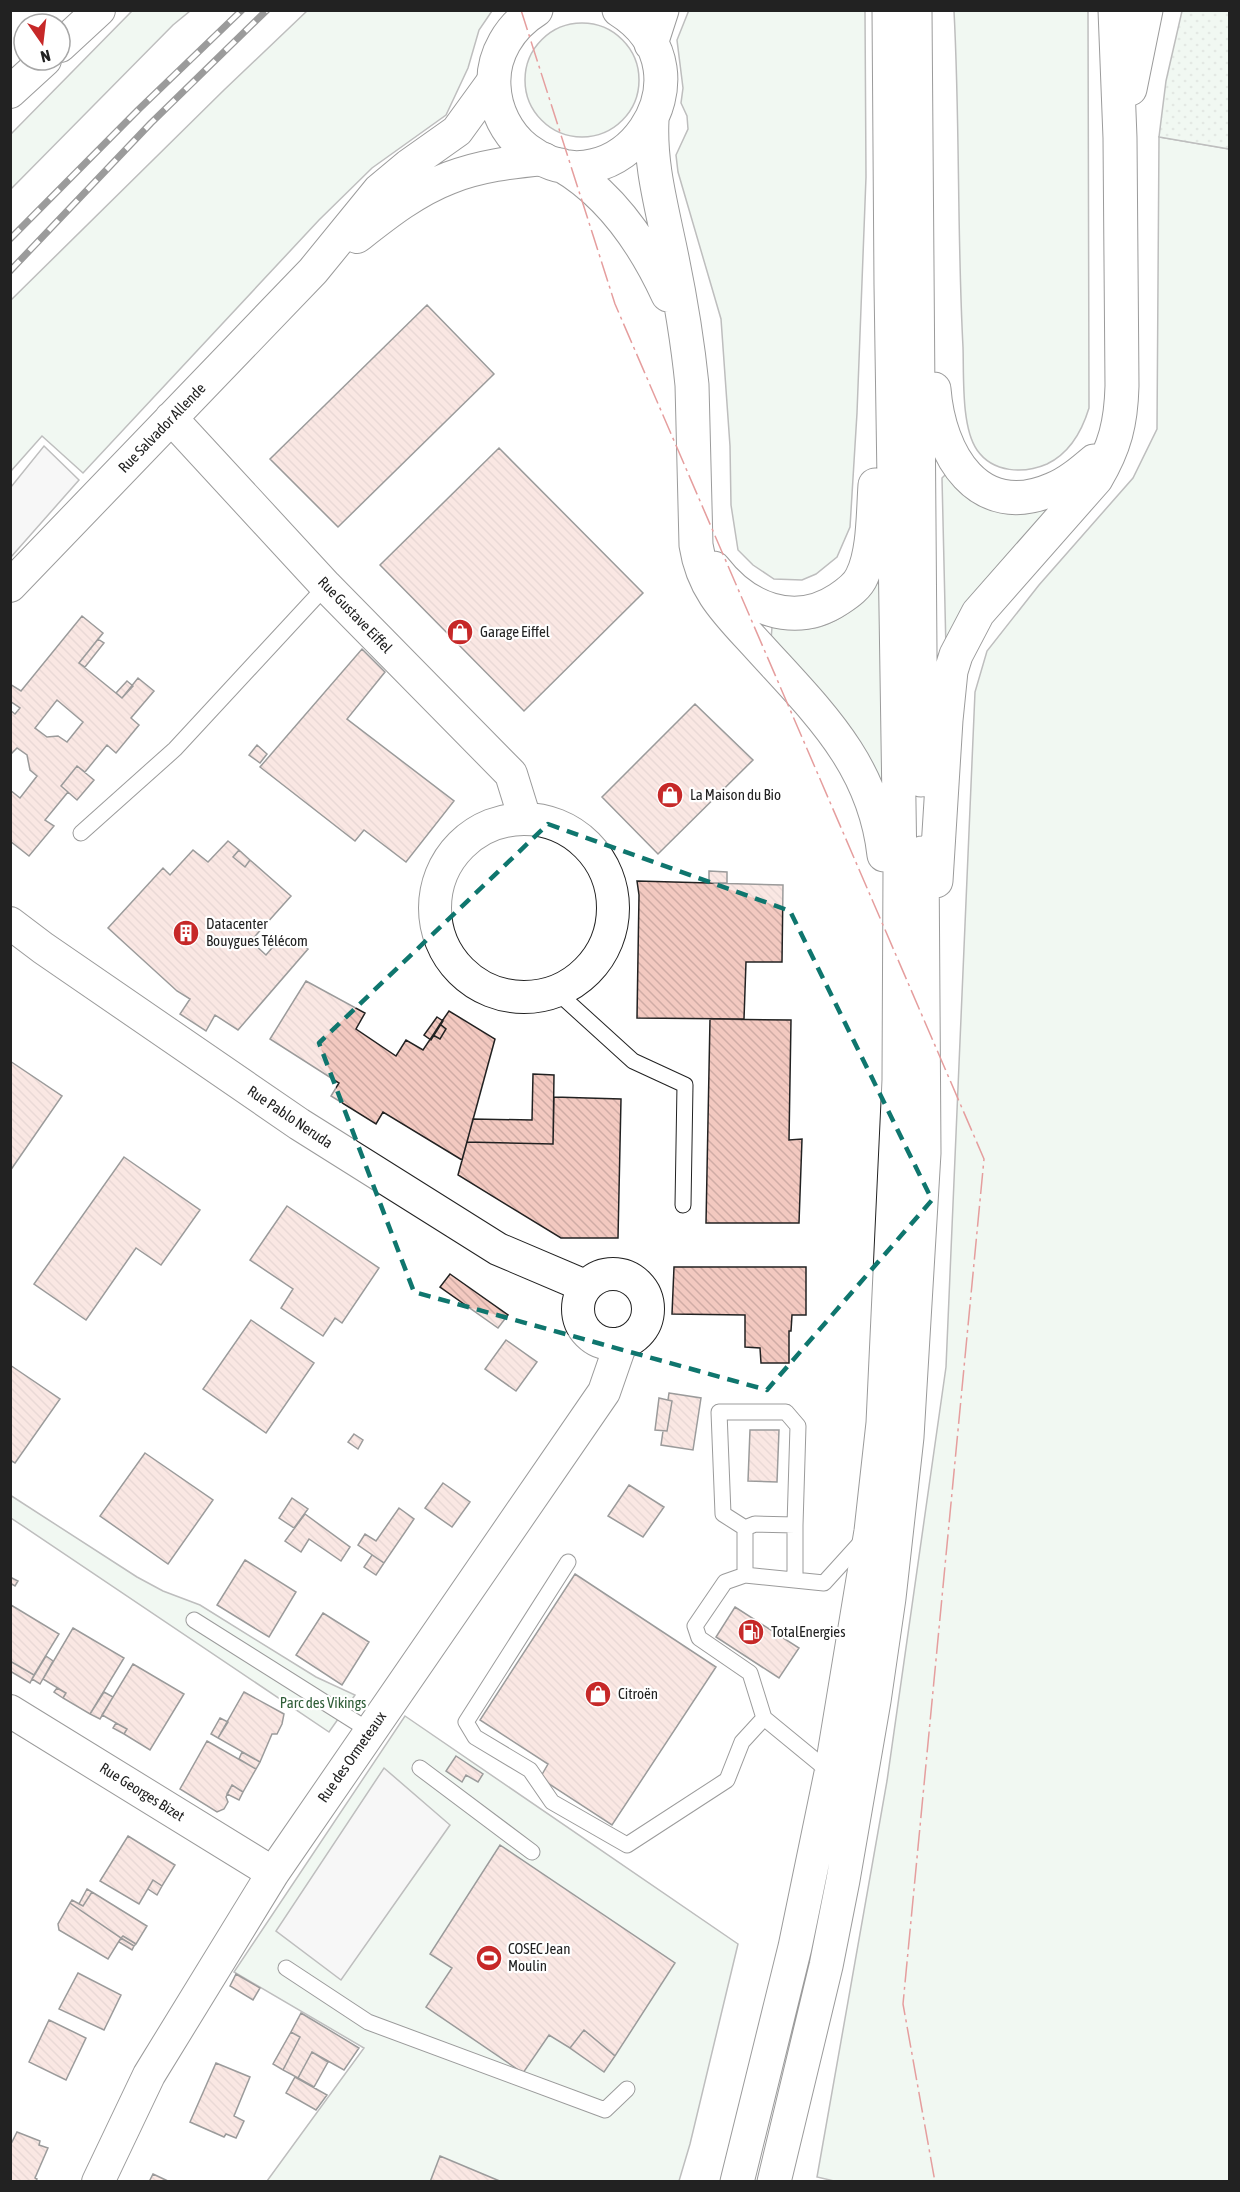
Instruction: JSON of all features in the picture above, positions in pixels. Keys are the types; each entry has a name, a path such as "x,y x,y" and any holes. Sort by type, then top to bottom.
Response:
{"main road":[{"path":"537,10 522,20 506,40 498,55 494,80 496,102 504,123 521,145 576,174 594,188 630,228 648,255 687,341"},
{"path":"552,162 591,165 619,155 638,140 652,120 660,97 661,80 658,60 651,44 637,24 619,10"},
{"path":"651,44 662,10"},
{"path":"737,2181 795,1947 831,1773 871,1531 883,1423 899,1064 900,869 889,10"},
{"path":"774,2181 826,1965 874,1701 889,1598 907,1437 917,1291 924,1153 925,1041 915,10"},
{"path":"925,1041 946,720 951,671 956,655 978,613 1096,479 1107,460 1118,432 1122,394 1120,138 1115,10"},
{"path":"1120,138 1146,10"},
{"path":"652,120 653,170 687,341 692,385 699,563 718,601 840,740 863,777 871,797 880,828 890,902 899,1064"},
{"path":"917,181 935,405 940,427 955,462 976,486 992,494 1013,497 1032,496 1053,489 1075,477 1112,447"},
{"path":"696,530 708,560 728,585 739,595 767,609 788,613 810,612 832,604 849,592 862,578 871,534 891,285"}],"street":[{"path":"72,35 99,10"},
{"path":"10,92 32,72"},
{"name":"Rue Salvador Allende","path":"10,586 313,271 379,190 409,165 457,131 494,80"},
{"name":"Rue Salvador Allende","path":"313,271 387,213 448,178 477,169 552,162"},
{"name":"Rue Gustave Eiffel","path":"171,417 326,586 511,774 525,819"},
{"path":"525,819 551,823 575,834 595,853 608,876 613,903 610,931 599,956 581,977 557,992 530,998 505,996 482,988 462,973 447,954 436,927 434,897 441,872 455,850 475,833 499,822 525,819"},
{"name":"Rue Pablo Neruda","path":"10,923 308,1130 498,1250 585,1286"},
{"path":"618,1273 639,1285 646,1295 648,1307 647,1319 641,1330 632,1338 621,1343 610,1344 590,1336 578,1317 577,1306 585,1286 606,1274 618,1273"},
{"name":"Rue des Ormeteaux","path":"98,2181 149,2075 273,1873 604,1392 621,1343"},
{"name":"Rue Georges Bizet","path":"10,1711 273,1873"}],"lane":[{"path":"81,833 175,749 326,586"},
{"path":"557,992 633,1061 685,1084 683,1205"},
{"path":"745,1528 723,1514 719,1412 786,1412 798,1426 795,1580"},
{"path":"745,1528 755,1524 795,1525"},
{"path":"745,1528 745,1575"},
{"path":"831,1773 764,1718 750,1673 699,1638 695,1626 725,1582 745,1575 824,1583 871,1531"},
{"path":"568,1562 466,1722 475,1737 530,1770 552,1802 627,1845 727,1780 742,1742 764,1718"},
{"path":"194,1620 370,1731"},
{"path":"420,1768 532,1852"},
{"path":"286,1968 368,2022 605,2110 627,2088"}],"highlighted area":[{"path":"548,824 790,911 932,1200 767,1390 414,1292 319,1043"}],"green space":[{"path":"308,10 492,11 479,30 468,68 446,115 372,168 319,220 83,473 42,436 11,471 11,300"},
{"path":"689,10 865,11 866,177 850,527 837,557 816,574 802,580 774,579 753,565 738,550 731,505 730,446 721,319 678,172 676,155 688,129 687,116 681,103 683,88 677,40"},
{"path":"132,11 190,11 173,25 11,189 11,134"},
{"path":"954,11 1088,11 1089,408 1079,433 1069,448 1047,464 1029,469 1009,469 991,463 977,450 968,428 964,386"},
{"path":"1182,11 1229,11 1229,149 1159,137 1166,81"},
{"path":"582,23 604,27 622,40 635,58 639,80 635,102 622,120 604,133 582,137 560,133 542,120 529,102 525,80 529,58 542,40 560,27"},
{"path":"1159,137 1230,149 1229,2181 834,2181 817,2177 887,1781 946,1367 975,692 987,651 1039,585 1133,478 1157,429"},
{"path":"947,473 1059,503 946,650 942,478"},
{"path":"877,582 882,588 882,780 878,780 771,640 772,627 814,628 837,620 866,597"},
{"name":"Parc des Vikings","path":"10,1495 137,1577 163,1591 200,1605 316,1677 355,1695 329,1732 11,1518"},
{"name":"COSEC Jean Moulin","path":"405,1716 738,1944 679,2181 267,2181 364,2048 234,1972"}],"shaded area":[{"path":"44,446 79,480 11,557 11,487"},
{"path":"384,1768 450,1825 341,1980 276,1931"}],"building":[{"path":"427,305 494,374 338,527 270,459"},
{"path":"499,448 643,593 524,711 380,565"},
{"path":"82,616 103,633 79,663 122,698 138,678 154,691 131,718 139,725 116,753 107,745 85,772 77,766 61,786 68,792 45,820 54,826 29,856 10,841 10,790 20,798 37,776 30,770 27,755 17,748 10,755 10,710 15,714 20,708 10,701 10,684 21,691","holes":["57,700 83,722 67,742 58,736 47,737 35,728"]},
{"path":"98,639 104,643 85,667 79,663"},
{"path":"362,649 385,672 347,719 454,801 406,862 364,830 355,841 260,767"},
{"path":"127,681 133,686 122,698 116,693"},
{"path":"695,704 753,760 658,854 602,797"},
{"path":"257,745 267,754 260,763 249,755"},
{"path":"77,766 94,780 77,800 61,786"},
{"name":"Datacenter Bouygues Télécom","path":"228,841 239,850 233,857 245,867 250,860 291,896 249,943 253,943 266,955 278,941 295,938 308,949 238,1030 215,1015 206,1031 180,1014 190,999 177,991 108,928 163,868 170,875 193,850 208,862"},
{"path":"239,850 250,860 245,867 233,857"},
{"path":"709,871 727,872 727,883 709,883"},
{"path":"637,881 783,885 782,962 746,962 744,1019 637,1018 639,895"},
{"path":"306,981 365,1013 356,1029 396,1056 406,1040 423,1050 433,1035 440,1039 446,1029 440,1024 449,1011 495,1039 462,1160 383,1112 376,1124 331,1096 339,1083 270,1039"},
{"path":"437,1017 443,1021 431,1040 424,1035"},
{"path":"710,1019 791,1020 789,1140 802,1139 799,1223 706,1223"},
{"path":"440,1024 446,1029 440,1039 433,1035"},
{"path":"10,1061 62,1096 10,1171"},
{"path":"533,1074 554,1075 553,1144 467,1142 473,1119 532,1120"},
{"path":"554,1097 621,1099 618,1238 561,1238 458,1175 467,1142 553,1144"},
{"path":"124,1157 200,1210 161,1265 136,1248 86,1320 34,1284"},
{"path":"287,1206 379,1268 342,1323 335,1318 323,1336 281,1308 293,1289 250,1260"},
{"path":"674,1267 806,1267 806,1315 792,1315 791,1331 789,1331 789,1363 761,1363 760,1348 745,1347 745,1315 672,1314"},
{"path":"450,1274 508,1315 498,1328 440,1287"},
{"path":"251,1320 314,1363 266,1433 203,1389"},
{"path":"506,1340 537,1362 516,1391 485,1369"},
{"path":"10,1365 60,1399 15,1463 10,1460"},
{"path":"669,1393 701,1398 693,1450 661,1445 663,1431 667,1431 672,1401 668,1400"},
{"path":"659,1398 672,1401 667,1431 655,1430"},
{"path":"750,1430 779,1430 777,1482 748,1481"},
{"path":"354,1434 363,1440 358,1449 348,1442"},
{"path":"145,1453 213,1500 168,1564 100,1516"},
{"path":"443,1483 470,1502 452,1527 425,1508"},
{"path":"629,1485 664,1507 643,1537 608,1516"},
{"path":"292,1498 308,1509 294,1528 279,1518"},
{"path":"399,1508 414,1519 384,1563 358,1545 365,1534 376,1541"},
{"path":"305,1514 350,1547 341,1561 309,1539 301,1552 285,1541"},
{"path":"372,1555 384,1563 376,1575 364,1567"},
{"path":"245,1560 296,1592 269,1637 217,1605"},
{"name":"Citroën","path":"575,1574 716,1667 612,1825 540,1778 548,1764 480,1720"},
{"path":"10,1577 18,1581 15,1586 10,1583"},
{"path":"11,1605 59,1634 34,1675 10,1661"},
{"path":"735,1607 799,1648 779,1678 716,1637"},
{"path":"323,1613 369,1642 342,1685 296,1655"},
{"path":"73,1628 124,1658 90,1714 63,1698 66,1693 43,1679"},
{"path":"46,1656 53,1661 40,1684 32,1679"},
{"path":"10,1661 34,1675 30,1683 10,1671"},
{"path":"133,1664 184,1694 150,1750 124,1734 127,1729 102,1715"},
{"path":"57,1688 66,1693 63,1698 54,1692"},
{"path":"104,1692 113,1697 100,1719 90,1714"},
{"path":"244,1692 284,1714 277,1734 272,1734 260,1762 218,1738"},
{"path":"220,1718 228,1722 218,1738 211,1734"},
{"path":"116,1723 127,1729 124,1734 113,1728"},
{"path":"207,1741 256,1769 243,1792 232,1785 226,1797 228,1802 224,1809 217,1812 180,1789"},
{"path":"242,1752 260,1762 256,1769 239,1759"},
{"path":"456,1756 483,1774 478,1782 466,1775 462,1782 446,1771"},
{"path":"232,1785 243,1792 239,1800 227,1794"},
{"path":"128,1836 175,1865 162,1886 153,1880 139,1904 100,1881"},
{"path":"500,1845 675,1963 615,2056 584,2030 570,2048 549,2035 523,2073 426,2007 452,1968 430,1954"},
{"path":"153,1880 162,1886 157,1895 148,1889"},
{"path":"87,1889 92,1892 83,1906 79,1904"},
{"path":"92,1892 147,1926 136,1944 123,1936 121,1938 70,1903 72,1900 83,1906"},
{"path":"70,1903 121,1938 108,1959 59,1930 58,1924"},
{"path":"123,1936 136,1944 134,1946 121,1938"},
{"path":"121,1938 134,1946 132,1950 119,1942"},
{"path":"78,1973 121,1995 104,2030 59,2009"},
{"path":"236,1974 260,1988 253,2000 230,1986"},
{"path":"301,2013 359,2048 344,2070 312,2052 298,2078 283,2070 300,2037 291,2032"},
{"path":"49,2020 86,2038 66,2080 29,2062"},
{"path":"584,2030 615,2056 604,2072 570,2048"},
{"path":"291,2032 300,2037 283,2070 273,2064"},
{"path":"312,2052 328,2062 314,2087 298,2078"},
{"path":"216,2063 250,2077 234,2116 244,2121 236,2138 226,2134 224,2137 190,2122"},
{"path":"295,2077 327,2095 316,2110 286,2093"},
{"path":"17,2132 40,2141 39,2145 48,2148 35,2182 10,2182 10,2146"},
{"path":"440,2156 502,2182 430,2182"},
{"path":"153,2174 170,2182 149,2182"}],"railway":[{"path":"10,239 139,109 242,10"},
{"path":"10,271 151,123 267,10"}],"power":[{"path":"521,10 615,304 984,1159 903,2004 935,2182"}],"place":[{"name":"Garage Eiffel","path":"460,632"},
{"name":"La Maison du Bio","path":"670,795"},
{"name":"Datacenter Bouygues Télécom","path":"186,933"},
{"name":"TotalEnergies","path":"751,1632"},
{"name":"Citroën","path":"598,1694"},
{"name":"COSEC Jean Moulin","path":"489,1958"}]}
